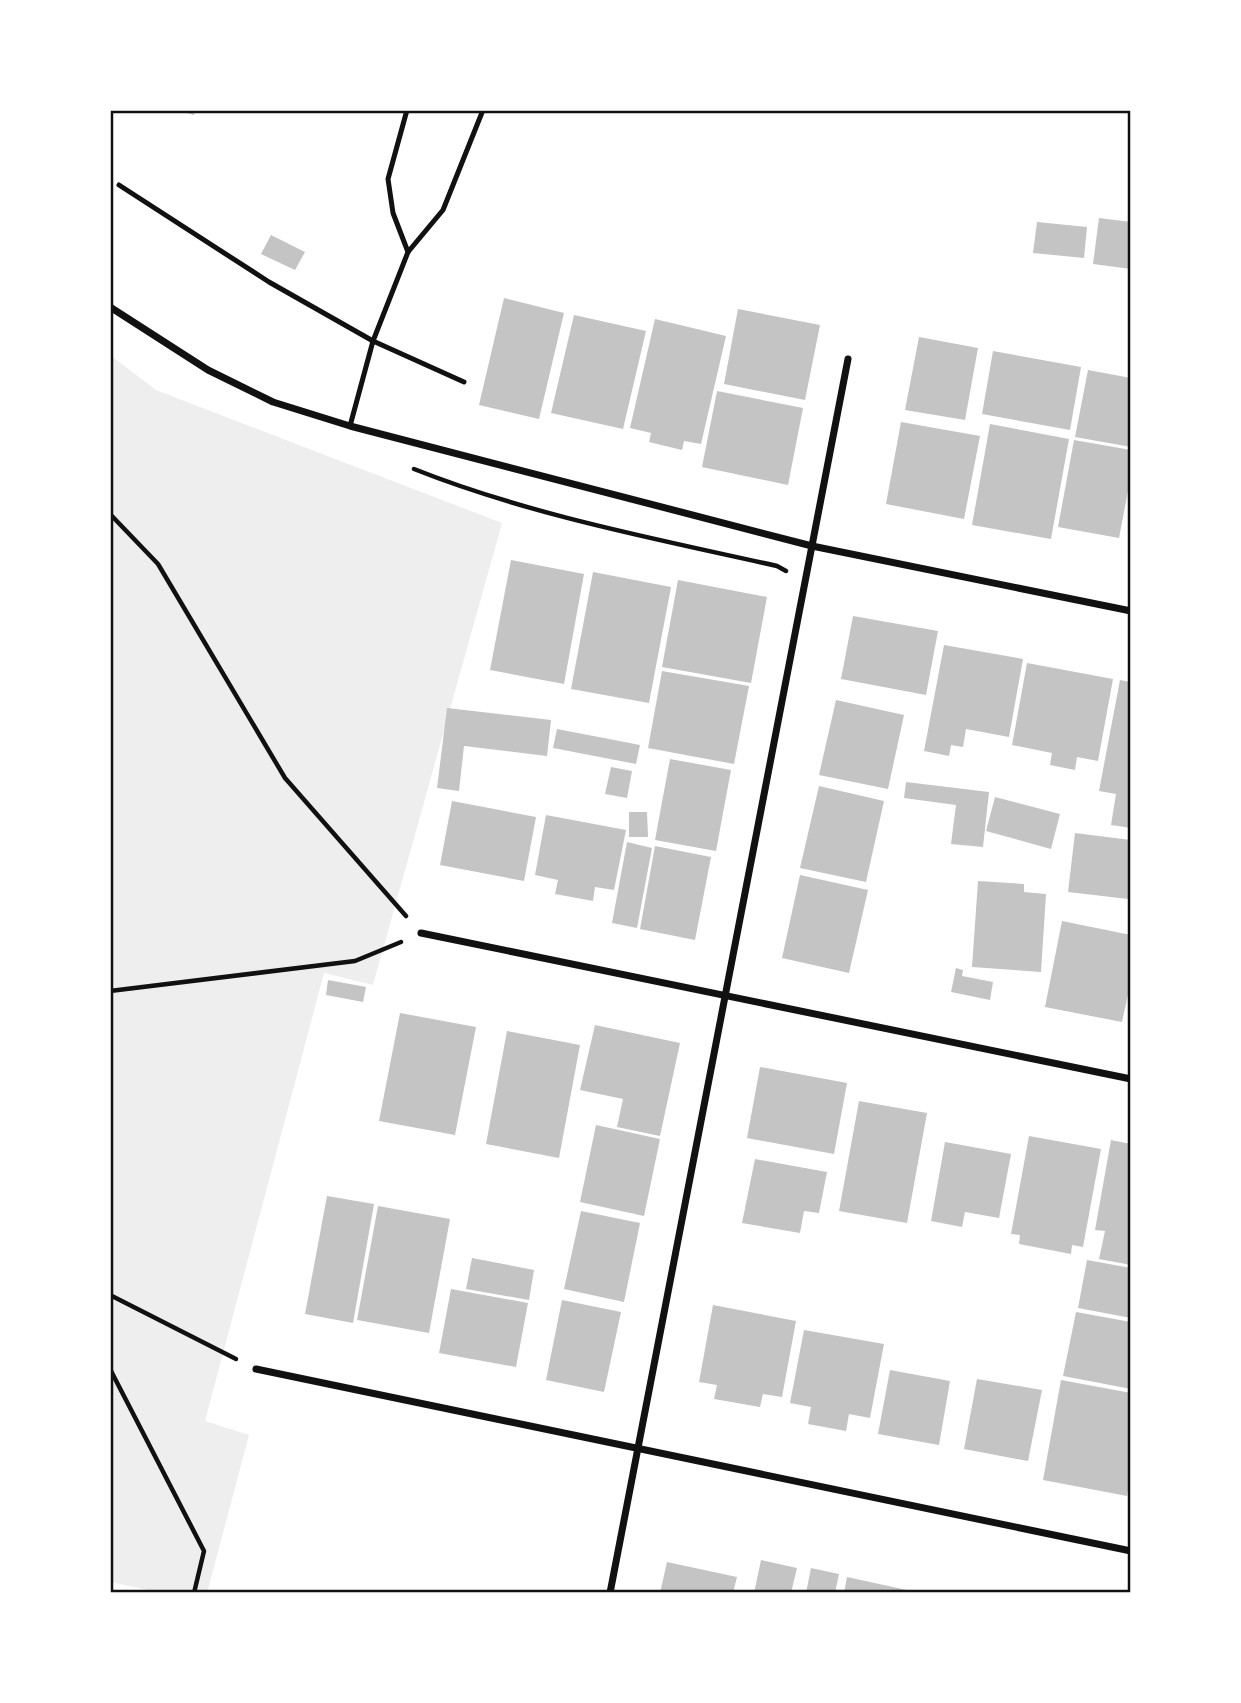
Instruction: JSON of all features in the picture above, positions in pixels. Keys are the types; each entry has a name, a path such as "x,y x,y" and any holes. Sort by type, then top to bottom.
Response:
{"street":[{"path":"110,307 208,370 273,402 350,426 812,546 1131,611"},
{"path":"610,1593 848,359"},
{"path":"421,933 1131,1079"},
{"path":"256,1369 1131,1551"}],"lane":[{"path":"407,110 388,180 393,213 408,252"},
{"path":"350,426 373,341 408,252 443,210 483,110"},
{"path":"119,185 269,282 373,341 464,382"}],"path":[{"path":"110,514 158,564 285,778 421,933 355,961 110,991"},
{"path":"110,1295 256,1369"},
{"path":"110,1369 204,1551 194,1593"}],"shaded area":[{"path":"110,355 156,390 502,523 373,985 324,973 205,1421 249,1435 207,1593 163,1593 110,1582"}],"building":[{"path":"176,110 195,110 194,115"},
{"path":"1099,218 1131,222 1131,269 1093,264"},
{"path":"1037,222 1087,227 1084,258 1033,253"},
{"path":"271,235 305,252 295,270 261,254"},
{"path":"504,298 564,313 539,419 479,405"},
{"path":"738,309 820,325 805,400 724,384"},
{"path":"574,315 646,331 623,429 551,413"},
{"path":"655,319 726,336 701,444 684,441 682,450 649,442 651,433 630,428"},
{"path":"919,337 978,348 965,420 905,410"},
{"path":"993,351 1081,367 1070,430 982,414"},
{"path":"1088,370 1131,378 1131,447 1075,437"},
{"path":"717,391 803,408 788,485 702,467"},
{"path":"901,422 980,436 964,519 886,504"},
{"path":"990,424 1069,439 1051,539 972,525"},
{"path":"1074,440 1131,450 1131,475 1119,538 1058,527"},
{"path":"511,560 584,574 564,684 490,670"},
{"path":"593,572 671,587 649,703 571,689"},
{"path":"678,580 767,597 751,683 662,667"},
{"path":"853,616 938,631 926,695 841,679"},
{"path":"944,645 1023,659 1009,737 966,729 963,747 951,745 949,756 924,751"},
{"path":"1027,663 1113,679 1098,761 1077,757 1075,770 1050,765 1052,753 1012,745"},
{"path":"662,671 749,686 734,764 648,748"},
{"path":"1120,680 1131,682 1131,828 1111,825 1116,794 1099,791"},
{"path":"836,700 904,715 888,789 819,775"},
{"path":"447,708 551,720 547,756 464,746 459,791 437,788"},
{"path":"557,729 640,745 636,764 553,748"},
{"path":"670,759 731,770 716,851 655,840"},
{"path":"611,767 632,771 627,798 605,794"},
{"path":"906,782 989,792 983,847 951,844 956,805 904,798"},
{"path":"819,786 884,801 866,882 800,868"},
{"path":"995,797 1060,814 1051,849 986,831"},
{"path":"452,801 536,817 524,881 440,865"},
{"path":"629,812 647,812 648,837 629,837"},
{"path":"546,815 626,830 614,890 595,887 593,901 555,894 558,880 535,875"},
{"path":"1075,833 1131,840 1128,899 1068,892"},
{"path":"627,842 652,848 637,928 612,923"},
{"path":"655,846 711,857 695,940 640,929"},
{"path":"800,875 868,890 849,973 782,958"},
{"path":"978,881 1024,884 1024,892 1046,894 1041,972 972,967"},
{"path":"1062,921 1131,935 1131,981 1122,1022 1045,1007"},
{"path":"956,968 963,970 962,976 993,982 990,1000 951,992"},
{"path":"328,980 366,987 363,1002 326,995"},
{"path":"400,1013 476,1027 455,1135 379,1121"},
{"path":"595,1025 680,1043 660,1136 617,1127 623,1099 580,1090"},
{"path":"507,1031 580,1045 559,1158 486,1144"},
{"path":"760,1067 847,1083 834,1154 747,1138"},
{"path":"859,1101 927,1113 907,1223 839,1211"},
{"path":"596,1125 660,1139 644,1216 580,1202"},
{"path":"1029,1136 1101,1149 1083,1247 1072,1245 1071,1254 1019,1244 1020,1235 1011,1234"},
{"path":"1111,1140 1131,1144 1131,1265 1099,1259 1105,1231 1095,1230"},
{"path":"945,1142 1011,1154 999,1218 965,1212 962,1227 931,1221"},
{"path":"755,1159 827,1172 819,1213 804,1211 800,1233 742,1223"},
{"path":"327,1196 374,1204 353,1323 305,1314"},
{"path":"378,1206 450,1219 429,1333 357,1320"},
{"path":"581,1211 640,1223 624,1302 564,1289"},
{"path":"472,1258 534,1270 529,1300 466,1289"},
{"path":"1087,1260 1131,1268 1131,1318 1078,1308"},
{"path":"451,1289 528,1303 516,1367 439,1353"},
{"path":"562,1300 621,1312 604,1392 546,1380"},
{"path":"713,1305 796,1321 782,1397 763,1394 760,1407 714,1399 717,1385 699,1382"},
{"path":"1076,1312 1131,1322 1131,1389 1063,1376"},
{"path":"804,1330 884,1344 870,1418 849,1414 846,1431 808,1424 811,1407 790,1403"},
{"path":"890,1370 950,1381 939,1445 878,1434"},
{"path":"977,1379 1042,1390 1028,1461 964,1449"},
{"path":"1061,1380 1131,1393 1131,1473 1127,1496 1043,1480"},
{"path":"761,1560 797,1568 791,1593 754,1593"},
{"path":"667,1562 737,1577 733,1593 660,1593"},
{"path":"811,1568 839,1574 835,1593 806,1593"},
{"path":"847,1577 916,1592 916,1593 844,1593"}]}
